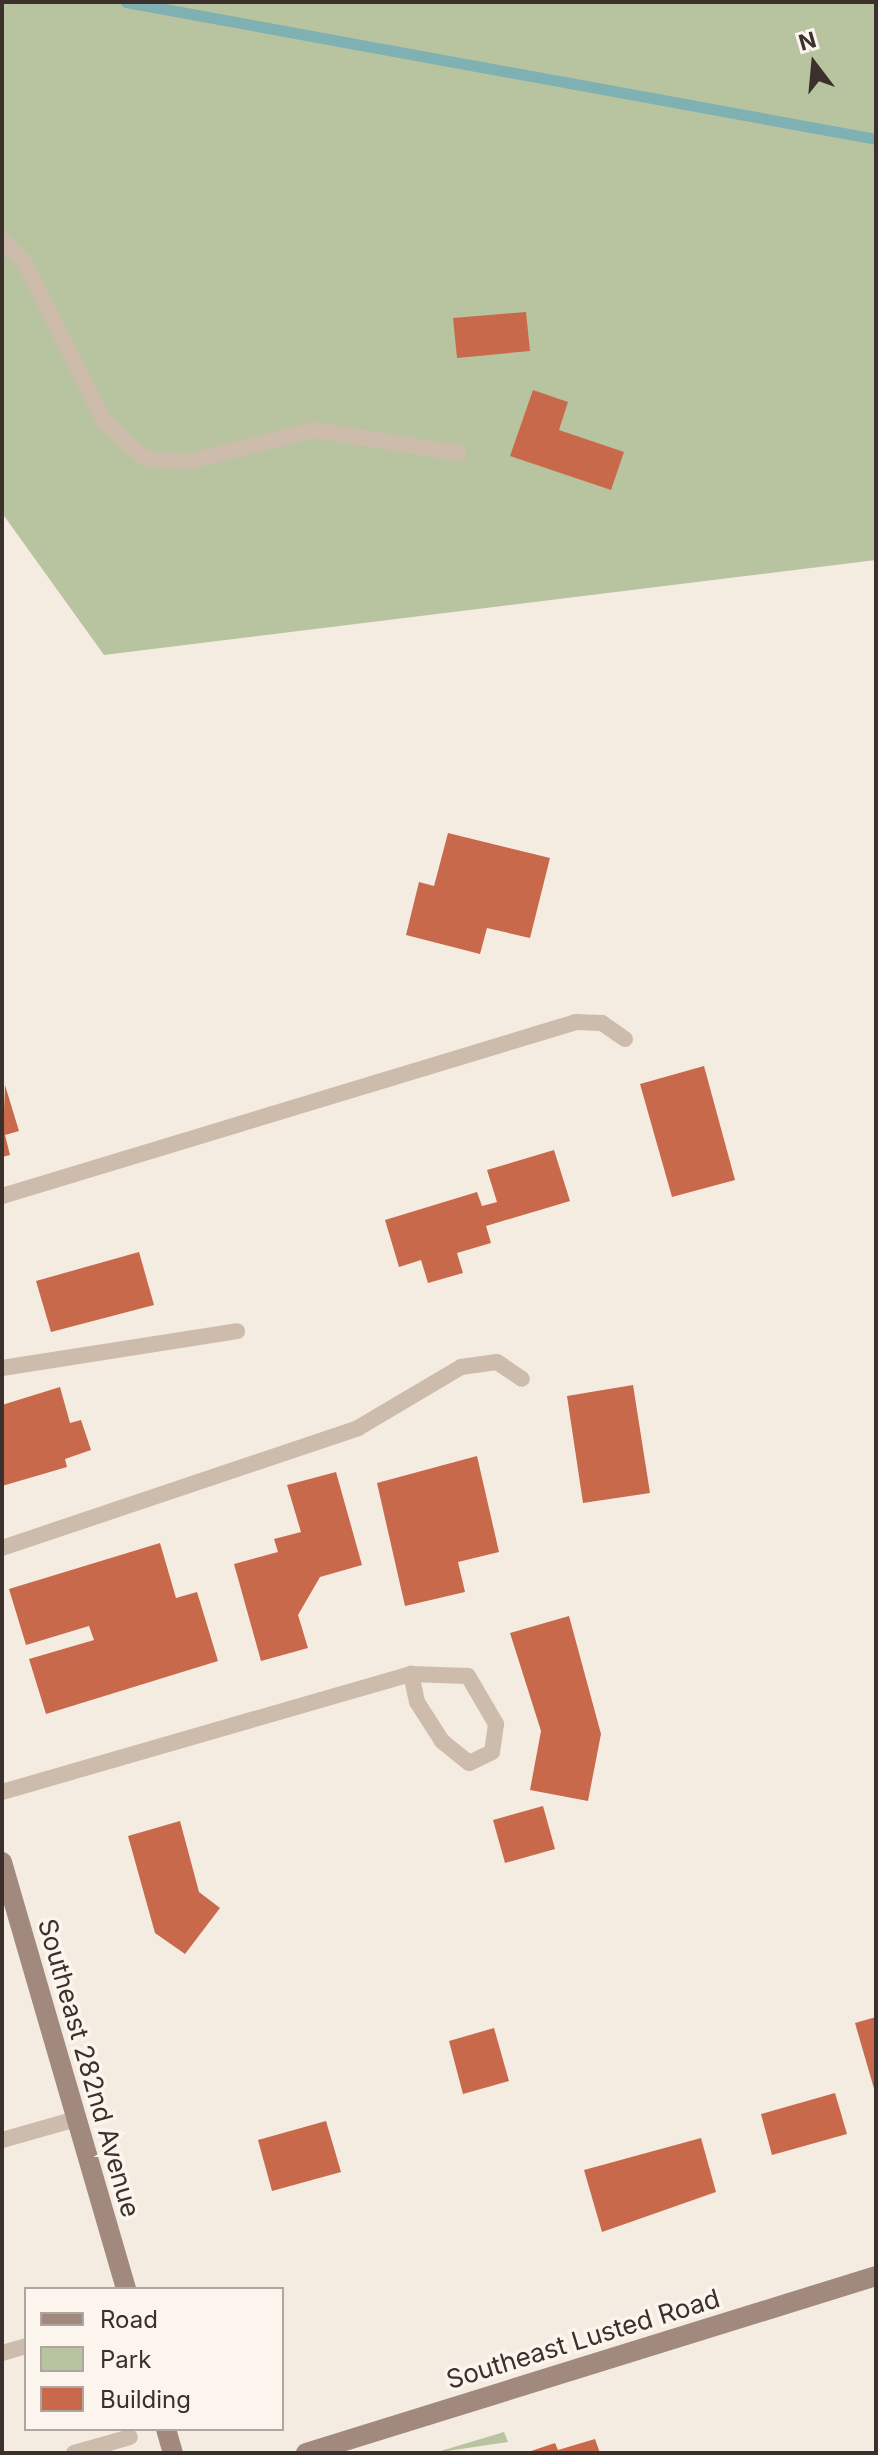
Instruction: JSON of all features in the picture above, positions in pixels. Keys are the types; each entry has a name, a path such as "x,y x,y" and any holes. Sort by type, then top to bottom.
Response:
{"main road":[{"name":"Southeast 282nd Avenue","path":"2,1862 125,2287"},
{"name":"Southeast Lusted Road","path":"306,2453 876,2276"},
{"path":"167,2431 173,2453"}],"lane":[{"path":"2,240 24,262 103,420 144,458 187,462 314,430 458,453"},
{"path":"2,1196 576,1022 602,1023 625,1039"},
{"path":"2,1368 237,1331"},
{"path":"2,1548 358,1428 461,1367 497,1362 522,1379"},
{"path":"2,1792 411,1674 468,1676 496,1724 492,1752 469,1763 442,1741 417,1702 411,1674"},
{"path":"2,2140 76,2119"},
{"path":"2,2353 24,2347"},
{"path":"74,2453 130,2437"}],"green space":[{"path":"2,2 876,2 876,560 104,655 2,513"},
{"path":"504,2432 508,2442 434,2453"}],"building":[{"path":"526,312 530,351 457,358 453,318"},
{"path":"533,390 568,402 559,430 624,452 611,490 510,456"},
{"path":"448,833 550,858 530,938 487,928 480,954 406,935 419,882 434,886"},
{"path":"704,1066 735,1180 672,1197 640,1084"},
{"path":"5,1085 19,1131 5,1135 10,1155 2,1157"},
{"path":"554,1150 570,1201 486,1226 491,1243 457,1253 463,1273 428,1283 421,1260 399,1267 385,1220 477,1192 482,1206 497,1202 487,1170"},
{"path":"139,1252 154,1305 51,1332 36,1281"},
{"path":"633,1385 650,1493 583,1503 567,1396"},
{"path":"60,1387 70,1423 81,1420 91,1450 65,1459 67,1467 2,1486 2,1405"},
{"path":"477,1456 499,1552 458,1562 465,1592 405,1606 377,1483"},
{"path":"336,1472 362,1565 320,1577 298,1615 308,1648 261,1661 234,1564 278,1552 274,1539 301,1532 287,1485"},
{"path":"160,1543 176,1598 197,1592 218,1661 46,1714 29,1659 94,1640 89,1626 26,1645 9,1589"},
{"path":"569,1616 601,1734 588,1801 530,1790 541,1731 510,1633"},
{"path":"543,1806 555,1849 505,1863 493,1820"},
{"path":"180,1821 199,1892 220,1908 185,1954 155,1933 128,1836"},
{"path":"876,2017 876,2092 875,2092 855,2023"},
{"path":"494,2028 509,2081 463,2094 449,2041"},
{"path":"835,2093 847,2134 772,2155 761,2114"},
{"path":"326,2121 341,2172 272,2191 258,2140"},
{"path":"701,2138 716,2192 602,2232 584,2170"},
{"path":"595,2439 600,2453 525,2453 555,2443 558,2450"}],"waterway":[{"path":"126,2 876,139"}]}
